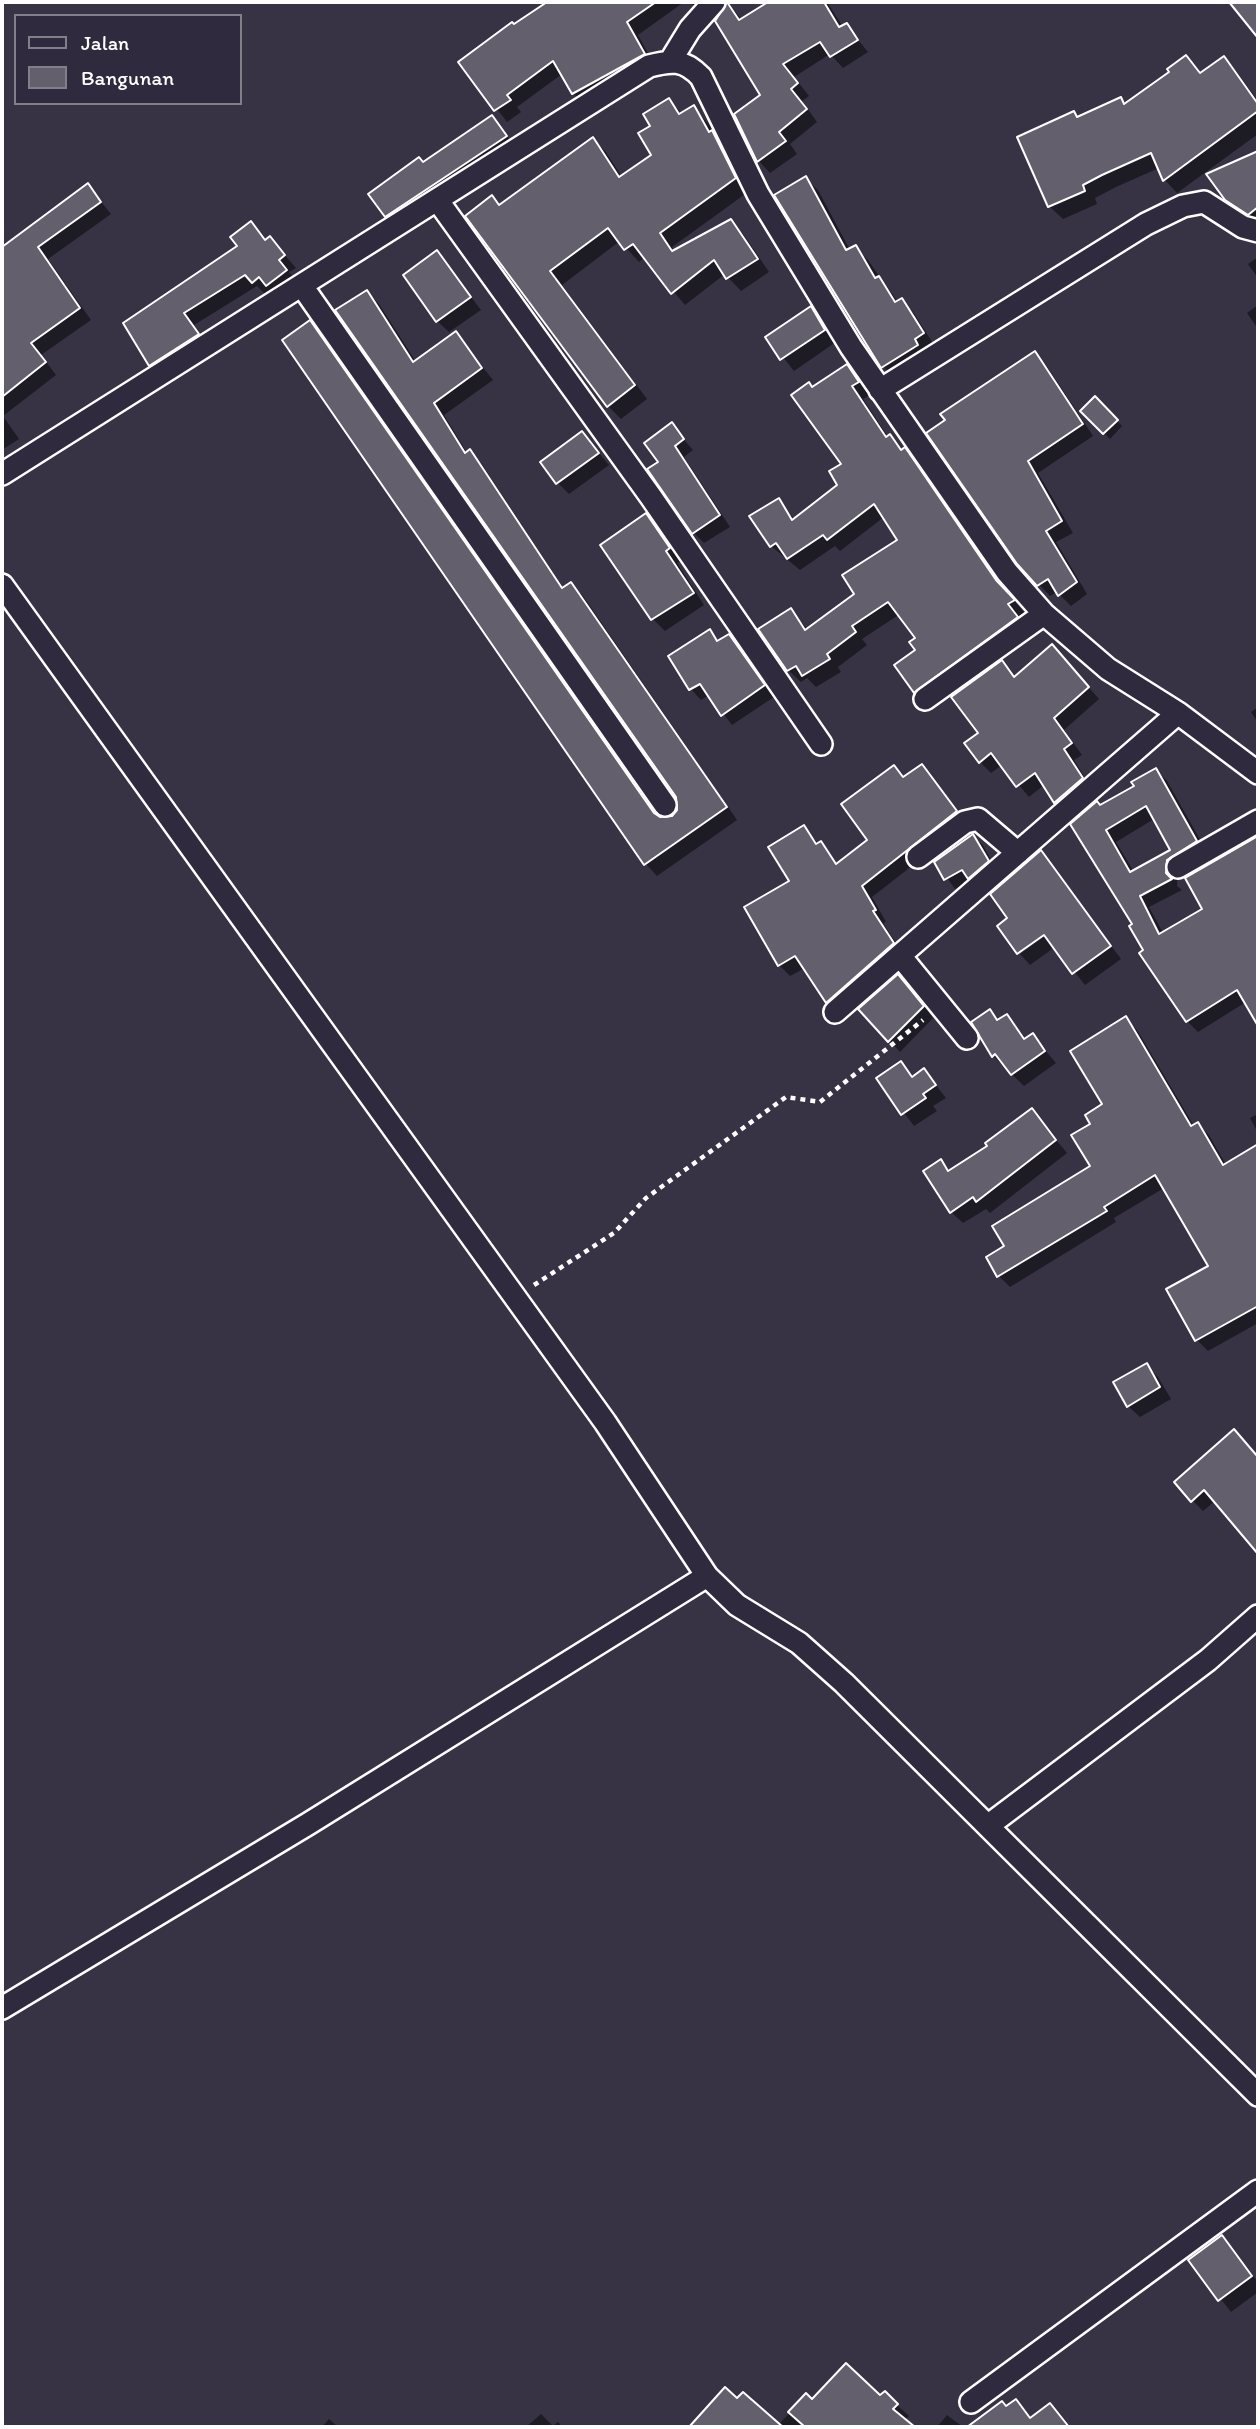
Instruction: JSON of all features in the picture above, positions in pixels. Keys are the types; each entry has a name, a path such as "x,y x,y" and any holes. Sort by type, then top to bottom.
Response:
{"street":[{"path":"671,60 690,29 714,2"},
{"path":"2,474 649,66 671,60 690,65 701,77 758,194 880,390 1007,572 1044,614 1108,669 1178,713 1258,773"},
{"path":"438,201 652,496 821,744"},
{"path":"880,390 1146,224 1183,206 1204,202 1243,228 1258,231"},
{"path":"302,286 665,805"},
{"path":"2,585 605,1422 706,1576 737,1605 799,1643 989,1825 1258,2095"},
{"path":"925,699 1044,614"},
{"path":"835,1012 901,957 1111,768 1178,713"},
{"path":"918,857 965,822 978,819 1018,853"},
{"path":"1178,867 1258,821"},
{"path":"901,957 967,1038"},
{"path":"2,2008 320,1816 706,1576"},
{"path":"989,1825 1208,1660 1258,1616"},
{"path":"971,2402 1258,2191"}],"path":[{"path":"516,1297 614,1233 646,1198 786,1097 820,1102 941,1006"}],"building":[{"path":"547,2 656,2 627,22 645,54 572,94 553,61 507,95 511,100 494,111 458,62 512,22 514,24"},
{"path":"727,2 739,20 768,2 824,2 839,27 847,23 858,40 830,57 820,42 783,64 798,83 791,89 807,109 779,132 786,141 757,162 734,114 760,95 715,21"},
{"path":"1229,2 1258,2 1258,38"},
{"path":"1186,55 1200,73 1224,56 1258,104 1258,111 1163,181 1151,153 1102,175 1083,185 1085,191 1048,207 1017,137 1074,111 1077,117 1121,97 1124,104 1169,72 1167,69"},
{"path":"669,98 679,114 694,105 709,132 712,130 736,178 660,233 672,251 731,219 758,259 726,279 714,260 671,294 633,244 624,250 608,228 550,271 635,385 607,407 465,216 492,195 499,205 593,137 619,177 651,155 638,133 650,126 643,114"},
{"path":"492,115 507,136 385,217 368,194 419,157 423,162"},
{"path":"1258,151 1258,207 1248,215 1225,200 1206,174"},
{"path":"806,176 846,250 856,245 875,278 879,276 895,302 902,298 924,333 915,339 918,345 881,368 774,195"},
{"path":"88,183 101,202 38,247 80,308 31,343 46,362 2,397 2,247"},
{"path":"251,221 265,240 270,236 285,255 279,260 287,270 266,286 259,277 252,283 245,275 184,313 199,334 149,366 123,323 237,246 230,237"},
{"path":"437,250 471,297 436,322 403,275"},
{"path":"367,290 413,362 456,331 482,368 434,403 465,453 470,449 562,588 571,582 727,807 644,865 282,340 310,320 654,813 660,817 672,816 677,810 676,797 335,310"},
{"path":"811,306 825,330 780,360 765,337"},
{"path":"1035,351 1083,424 1028,461 1062,521 1046,531 1077,582 1058,596 1048,579 1037,586 1017,564 926,433 945,420 940,414"},
{"path":"847,364 859,382 852,386 886,437 890,434 901,450 905,447 996,580 1015,600 1008,604 1018,617 914,693 894,665 915,650 909,642 915,638 888,602 852,626 856,632 827,654 830,659 802,676 796,666 787,671 758,629 791,608 805,630 854,594 842,575 897,540 874,504 827,540 823,535 787,559 776,543 770,547 749,516 779,498 792,520 837,485 829,471 841,464 791,395 809,382 812,387"},
{"path":"1095,396 1118,420 1103,434 1080,411"},
{"path":"672,422 684,439 675,446 720,515 692,534 647,469 658,462 644,443"},
{"path":"582,431 599,453 556,484 540,462"},
{"path":"646,513 670,548 666,551 694,593 651,620 600,545"},
{"path":"710,629 717,641 729,634 765,685 721,716 700,684 689,690 668,656"},
{"path":"1052,644 1089,687 1054,718 1072,743 1064,749 1083,778 1054,803 1035,773 1016,787 991,753 979,763 964,743 978,733 951,697 1002,660 1014,677"},
{"path":"922,764 957,811 862,886 876,910 873,911 894,943 826,1003 795,956 778,966 744,907 789,881 768,847 804,825 816,844 821,841 836,864 867,840 841,804 894,765 903,777"},
{"path":"1156,768 1197,841 1167,860 1166,873 1172,879 1140,896 1159,934 1202,909 1185,878 1258,836 1258,1026 1237,990 1186,1022 1139,953 1143,950 1129,926 1132,924 1070,824 1097,801 1100,805 1134,786 1131,782","holes":["1146,806 1170,850 1130,872 1106,830"]},
{"path":"973,834 989,861 968,879 962,870 944,880 934,862"},
{"path":"1041,850 1111,946 1072,974 1044,935 1017,954 997,926 1007,918 990,894"},
{"path":"898,974 924,1006 888,1042 858,1009"},
{"path":"990,1009 997,1020 1007,1014 1024,1039 1033,1033 1045,1051 1011,1075 995,1054 992,1057 971,1022"},
{"path":"1126,1016 1191,1126 1198,1122 1223,1165 1258,1144 1258,1306 1195,1341 1166,1289 1208,1266 1155,1175 1104,1207 1107,1211 997,1277 986,1257 1004,1246 992,1226 1090,1166 1071,1135 1090,1124 1085,1115 1102,1104 1070,1051"},
{"path":"901,1061 912,1077 924,1068 936,1085 923,1094 926,1098 901,1115 876,1078"},
{"path":"1032,1108 1056,1140 976,1202 973,1197 950,1213 923,1171 941,1159 948,1171 987,1146 985,1143"},
{"path":"1147,1363 1160,1387 1127,1407 1113,1382"},
{"path":"1234,1429 1258,1457 1258,1554 1204,1490 1191,1502 1174,1482"},
{"path":"1222,2235 1252,2276 1218,2301 1188,2260"},
{"path":"846,2363 880,2395 885,2391 898,2404 893,2409 915,2427 805,2427 788,2412 806,2393 812,2399"},
{"path":"725,2387 737,2398 743,2392 783,2427 689,2427"},
{"path":"1016,2399 1030,2418 1050,2403 1069,2427 967,2427 1002,2401 1006,2406"}]}
